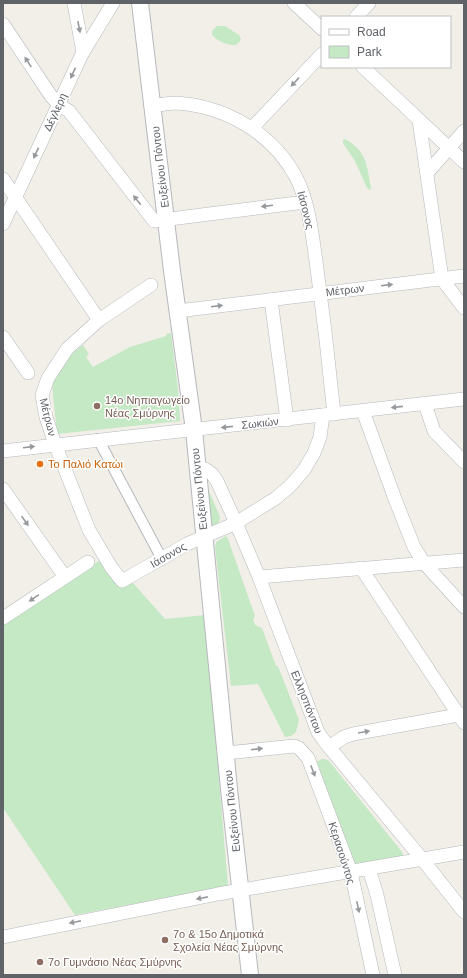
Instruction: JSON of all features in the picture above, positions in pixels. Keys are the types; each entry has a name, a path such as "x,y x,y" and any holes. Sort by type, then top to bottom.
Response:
{"street":[{"path":"74,3 83,52"},
{"name":"Δέγλερη","path":"3,224 83,52 113,3"},
{"name":"Ευξείνου Πόντου","path":"140,3 166,219 194,430 250,975"},
{"path":"294,3 321,27"},
{"path":"357,16 369,3"},
{"path":"3,24 51,96 59,105 69,111 154,221 305,202"},
{"path":"252,128 321,55"},
{"path":"364,68 464,162"},
{"name":"Ιάσονος","path":"122,581 187,544 236,523 276,498 290,486 304,470 314,453 329,415 321,293 310,219 296,177 273,147 252,128 227,115 190,105 175,103 152,106"},
{"path":"419,120 442,279 464,308"},
{"path":"427,173 464,131"},
{"path":"3,179 100,320"},
{"name":"Μέτρων","path":"178,311 464,276"},
{"name":"Μέτρων","path":"122,581 111,567 89,530 55,444 46,417 42,395 48,378 67,349 100,320 151,285"},
{"path":"271,300 287,420"},
{"path":"3,337 28,373"},
{"name":"Σωκιών","path":"3,451 98,439 287,420 464,399"},
{"path":"425,404 434,431 464,462"},
{"path":"364,411 414,547 424,563 464,607"},
{"path":"98,439 162,558"},
{"name":"Ελλησπόντου","path":"197,466 212,474 217,481 259,577 315,726 321,737 464,912"},
{"path":"3,489 65,577"},
{"path":"259,577 464,560"},
{"path":"3,618 88,562"},
{"path":"329,747 344,737 353,734 462,717 361,568"},
{"name":"Κερασούντος","path":"226,753 288,745 299,748 308,758 351,872 372,975"},
{"path":"3,937 218,894 464,852"},
{"name":"Κερασούντος","path":"369,868 377,895 395,975"}],"green space":[{"path":"217,26 225,26 239,35 241,39 234,45 224,43 212,35 212,31"},
{"path":"345,139 358,149 365,160 370,180 370,190 367,188 355,161 343,143 343,140"},
{"path":"171,333 178,389 180,421 57,434 52,384 68,357 83,345 89,354 86,357 93,367 130,347 166,336 166,334"},
{"path":"207,486 220,517 217,525 211,525"},
{"path":"226,536 255,616 253,619 255,625 262,628 299,720 296,732 291,736 285,737 258,684 231,686 215,547 216,542"},
{"path":"99,561 121,588 132,582 165,619 205,615 228,886 75,915 3,808 3,625"},
{"path":"322,759 329,761 402,852 402,858 354,865 316,762"}],"place":[{"name":"14ο Νηπιαγωγείο Νέας Σμύρνης","path":"97,406"},
{"name":"Το Παλιό Κατώι","path":"40,464"},
{"name":"7ο & 15ο Δημοτικά Σχολεία Νέας Σμύρνης","path":"165,940"},
{"name":"7ο Γυμνάσιο Νέας Σμύρνης","path":"40,962"}]}
